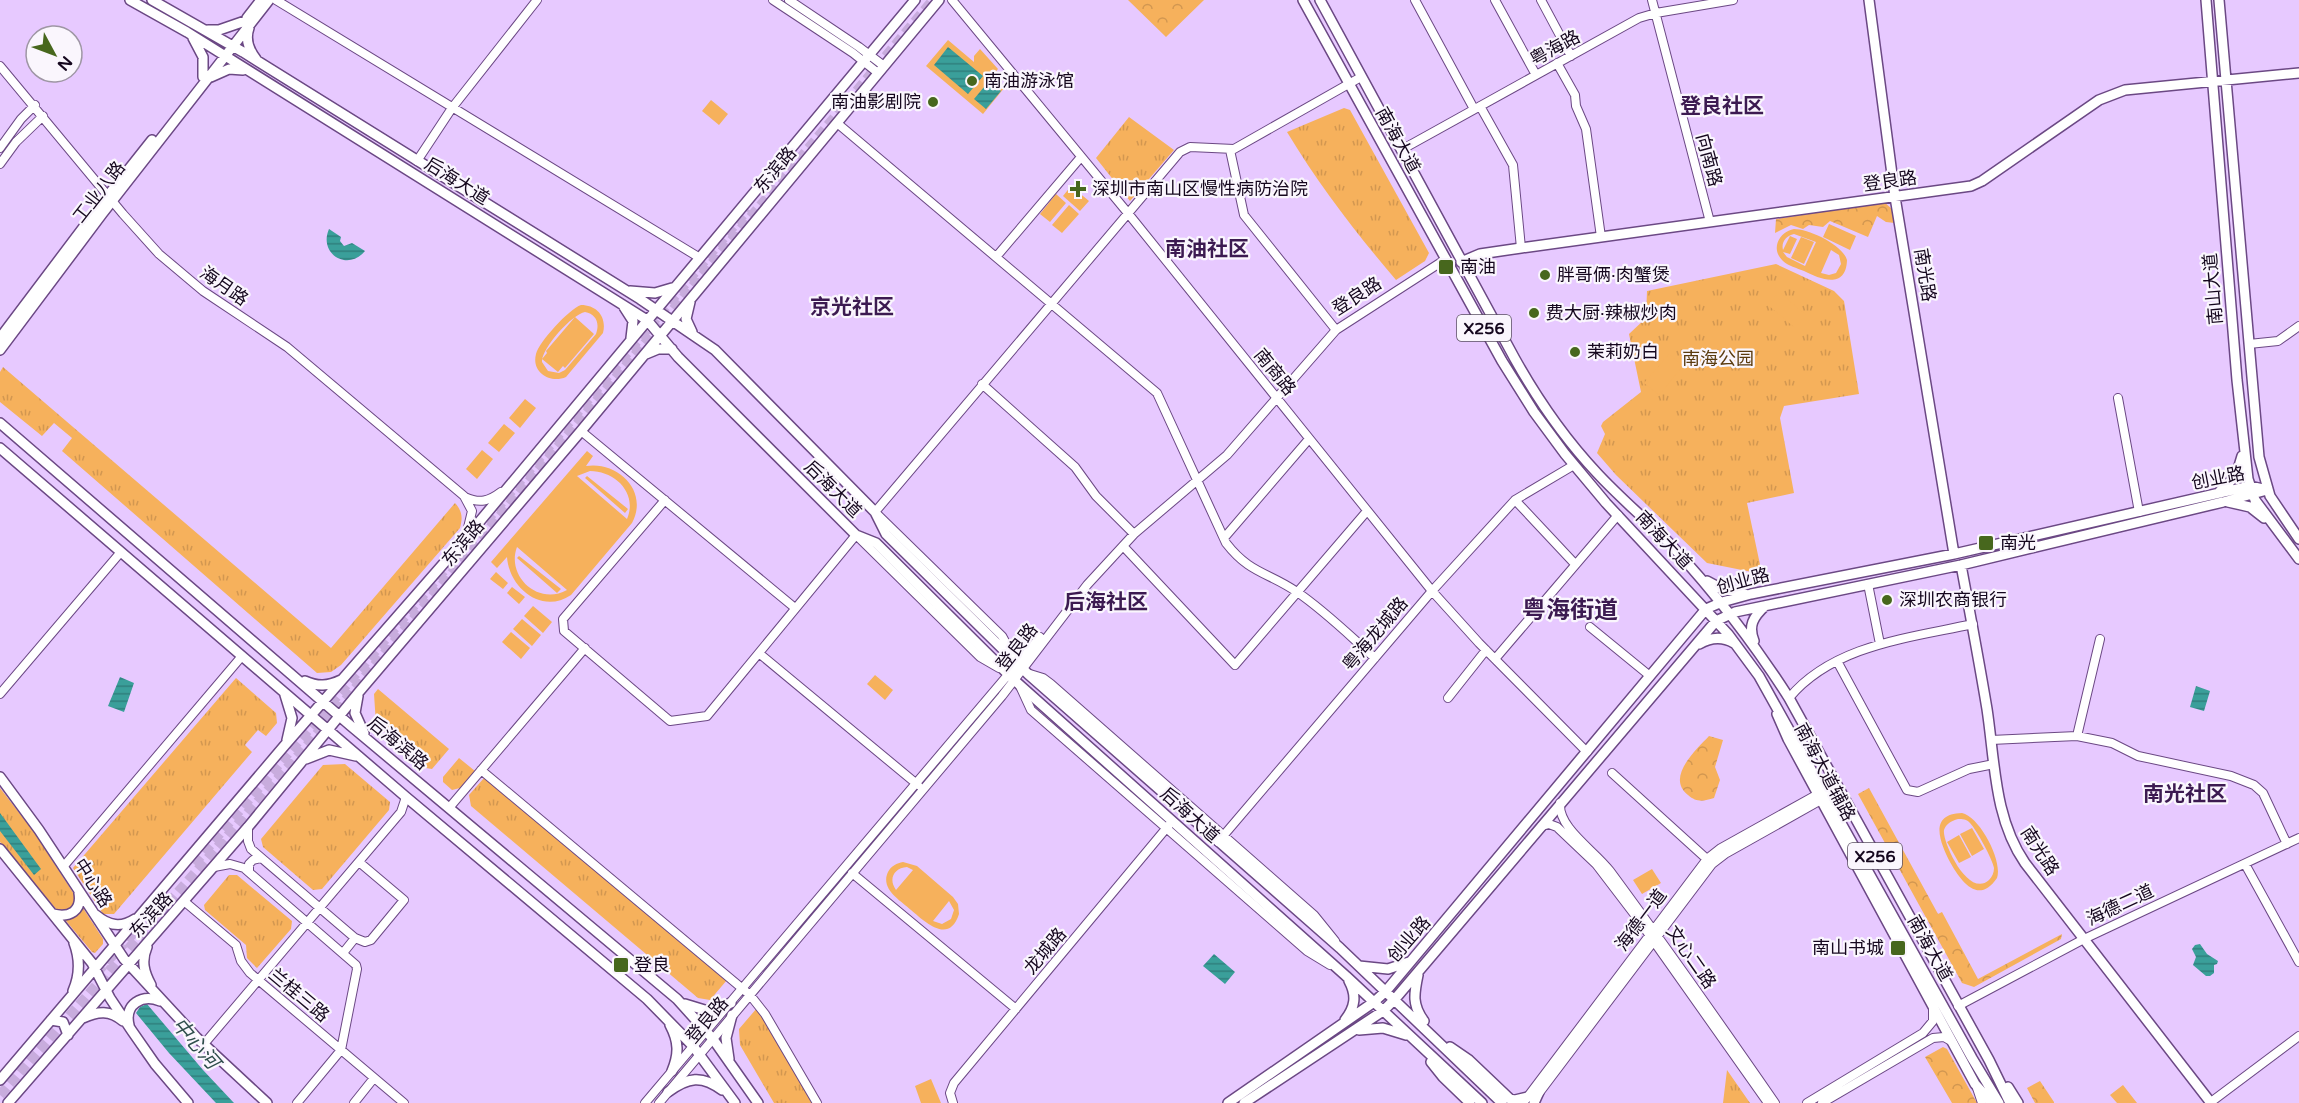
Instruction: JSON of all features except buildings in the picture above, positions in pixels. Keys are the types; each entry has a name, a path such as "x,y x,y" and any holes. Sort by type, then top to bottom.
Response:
{"main road":[{"name":"后海大道","path":"130,0 187,32 647,320 672,350 856,535 876,543 1011,677 1170,825 1346,976 1478,1102"},
{"name":"后海大道","path":"152,0 231,45 626,290 714,350 875,512 886,534 1022,669 1221,839 1395,999 1484,1085 1506,1101"},
{"path":"231,45 261,0"},
{"path":"201,28 219,30 248,22 269,0"},
{"name":"东滨路","path":"0,1080 285,745 465,539 915,0"},
{"name":"东滨路","path":"8,1103 248,827 339,715 661,335 939,0"},
{"name":"南海大道","path":"1303,0 1520,391 1574,465 1738,646 1771,694 1999,1103"},
{"name":"南海大道","path":"1320,0 1461,262 1526,378 1554,421 1595,472 1670,544 1722,602 1757,649 1789,698 1989,1060 2010,1103"},
{"name":"南光路","path":"1869,0 1895,197 1954,554"},
{"name":"南山大道","path":"2206,0 2244,448 2251,490 2299,559"},
{"name":"南山大道","path":"2219,0 2259,457 2267,490 2299,539"},
{"path":"248,22 249,48 260,63"},
{"path":"187,32 201,50 206,77 233,68 254,74"},
{"name":"工业八路","path":"0,338 231,45"},
{"name":"登良路","path":"1461,262 1480,254 1978,184 2099,100 2118,92 2136,87 2299,73"},
{"name":"工业八路","path":"0,350 110,198"},
{"path":"626,290 655,293 666,291 677,285"},
{"path":"691,297 686,319 693,334"},
{"path":"621,303 630,313 633,321 630,340"},
{"path":"643,356 658,349 672,350"},
{"name":"后海滨路","path":"0,423 339,715 677,999 709,1035 758,1103"},
{"name":"后海滨路","path":"0,448 406,797 647,999 697,1050 732,1099"},
{"path":"2215,494 2236,476 2244,448"},
{"name":"创业路","path":"1244,1103 1383,1011 1395,999 1716,621 1731,614 1766,605 1960,565 2223,502 2251,490"},
{"name":"创业路","path":"1228,1103 1374,1002 1386,991 1706,609 1751,594 1954,554 2215,494 2267,490"},
{"path":"2223,502 2250,507 2279,532"},
{"name":"南光路","path":"1960,565 1973,624 2002,817 2011,841 2025,863 2211,1102"},
{"path":"1698,575 1722,589 1751,594"},
{"path":"1757,649 1751,623 1766,605"},
{"path":"242,656 249,646 246,634"},
{"path":"1690,651 1714,638 1730,640 1738,646"},
{"path":"296,677 318,686 332,684 345,677"},
{"path":"282,691 292,718 285,745"},
{"path":"359,692 355,713 358,724 369,740"},
{"name":"南海大道辅路","path":"1771,694 1788,740 1975,1084 1992,1103"},
{"path":"301,761 329,750 361,758"},
{"name":"中心路","path":"0,777 129,965 204,1044 267,1103"},
{"path":"0,849 95,968 130,1028 155,1064 188,1103"},
{"path":"53,914 63,916 72,913 80,902 79,892"},
{"path":"89,908 104,922 113,925 130,922 140,916"},
{"path":"69,999 75,986 78,964 75,946 70,936"},
{"path":"151,940 144,956 143,967 156,995"},
{"path":"1906,955 1929,981"},
{"path":"1359,966 1388,969 1415,959"},
{"path":"1419,972 1415,1006 1438,1040 1469,1060 1506,1101 1529,1101 1539,1092"},
{"path":"1341,1025 1350,1013 1355,1000 1353,989 1346,976"},
{"path":"647,999 657,999 660,996 662,988 659,983"},
{"path":"130,1028 128,1012 134,1003 150,998 164,1003"},
{"path":"677,999 692,1008 708,1011 731,1003"},
{"path":"81,1019 98,1013 111,1013 130,1028"},
{"path":"664,1016 678,1042 678,1054 672,1071"},
{"path":"729,1061 726,1038 732,1016"},
{"path":"51,1020 63,1022 68,1035"},
{"path":"1348,1034 1365,1028 1383,1028 1413,1038"},
{"path":"1972,1058 1992,1103"},
{"path":"1989,1060 2018,1103"},
{"path":"668,1092 695,1078 707,1081 732,1099"}],"street":[{"path":"276,0 700,258"},
{"path":"417,161 452,108 537,0"},
{"path":"773,0 867,58"},
{"path":"789,0 881,69"},
{"name":"南商路","path":"952,0 1127,212 1432,591 1486,650 1587,752"},
{"path":"1415,0 1477,108 1513,165 1521,248"},
{"path":"1495,0 1536,75"},
{"path":"1541,0 1571,56"},
{"name":"向南路","path":"1652,0 1710,222"},
{"name":"粤海路","path":"1401,150 1639,18 1733,0"},
{"path":"1557,63 1575,95 1576,106 1586,129 1601,237"},
{"name":"海月路","path":"0,66 159,254 203,291 287,347 464,496"},
{"path":"875,512 1127,212 1185,149 1230,150 1361,77"},
{"path":"0,148 34,105"},
{"path":"0,164 16,142 43,116"},
{"path":"837,123 1158,393 1224,538 1233,551 1250,568 1297,592 1375,658"},
{"path":"1230,150 1244,215 1336,330"},
{"path":"996,257 1081,157"},
{"name":"登良路","path":"709,1035 732,1016 746,992 786,951 1002,696 1011,677 1022,669 1087,585 1134,534 1227,455 1336,330 1446,259"},
{"path":"2249,344 2278,341 2299,326"},
{"path":"982,384 1075,467 1096,496 1134,534"},
{"path":"2118,398 2139,512"},
{"path":"581,430 795,608"},
{"path":"1224,538 1309,439"},
{"name":"粤海龙城路","path":"1221,839 1432,591 1515,500 1574,465"},
{"path":"464,496 472,500 485,501 492,499 508,487"},
{"path":"464,496 472,511 472,520 465,539"},
{"path":"665,500 563,619 564,631 670,721 707,716 782,628 795,608 856,535"},
{"path":"1515,500 1575,564"},
{"path":"1123,546 1235,665 1367,511"},
{"path":"1495,659 1618,515"},
{"path":"0,694 120,553"},
{"path":"1868,584 1880,644"},
{"path":"1789,698 1807,679 1857,651 1973,624"},
{"path":"1590,627 1650,676"},
{"path":"2077,736 2100,639"},
{"path":"449,808 585,648"},
{"path":"1448,698 1486,650"},
{"path":"760,654 923,789"},
{"path":"63,867 242,656"},
{"path":"1837,662 1907,790 1918,792 1969,769 1994,764"},
{"path":"645,1103 672,1071 697,1050 731,1003 746,992 779,945 916,783 1011,677"},
{"path":"1991,740 2077,736 2112,743 2138,756 2219,773 2254,785 2265,797 2287,844"},
{"path":"481,770 746,992 765,1014 817,1103"},
{"path":"1612,773 1709,862"},
{"path":"204,1044 401,812 406,797"},
{"name":"海德一道","path":"1529,1101 1709,862 1819,797"},
{"name":"文心二路","path":"1560,803 1560,815 1565,825 1604,862 1768,1103"},
{"name":"龙城路","path":"953,1103 950,1094 954,1083 1170,825"},
{"name":"文心二路","path":"1540,827 1553,825 1586,852 1653,935 1775,1103"},
{"path":"248,827 249,845 261,858 355,939 362,942 371,940 404,900 359,862"},
{"name":"海德二道","path":"1958,1006 2084,939 2299,838"},
{"path":"249,872 249,864 261,858"},
{"path":"214,867 235,864 249,872 354,962 357,969 341,1050 297,1103"},
{"path":"2244,864 2299,962"},
{"path":"852,873 1016,1009"},
{"name":"兰桂三路","path":"184,902 236,945 243,966 258,980 404,1103"},
{"name":"海德一道","path":"1539,1092 1653,935"},
{"path":"343,953 355,939"},
{"path":"779,945 786,951"},
{"path":"1807,1103 1923,1033 1933,1021 1933,1007"},
{"path":"2211,1102 2299,1036"},
{"path":"1822,1103 1933,1038 1944,1037 1955,1044"},
{"name":"登良路","path":"659,1103 697,1050"},
{"path":"354,1103 374,1078"},
{"path":"1975,1084 1982,1103"}],"green space":[{"path":"1128,0 1204,0 1166,37"},
{"name":"南油游泳馆","path":"948,40 974,62 974,56 980,49 998,69 992,76 1005,87 983,114 926,66"},
{"path":"711,100 728,114 719,125 702,111"},
{"path":"1344,108 1350,110 1429,253 1425,261 1396,280 1338,208 1287,132"},
{"path":"1129,117 1174,150 1130,201 1096,158"},
{"path":"1071,186 1089,201 1080,211 1063,196"},
{"path":"1056,194 1066,203 1050,222 1040,214"},
{"path":"1884,202 1892,209 1895,223 1886,222 1877,216 1868,237 1830,221 1823,227 1809,225 1803,229 1791,225 1775,233 1776,219"},
{"path":"1069,205 1079,214 1062,233 1052,225"},
{"path":"1829,224 1856,236 1850,250 1823,237"},
{"path":"1794,229 1808,232 1825,239 1839,249 1847,260 1842,276 1831,280 1824,279 1785,263 1779,256 1777,246 1780,237","holes":["1794,234 1816,242 1805,266 1787,257 1783,252 1790,254 1797,239 1790,236 1783,250 1783,242 1786,238 1789,236","1831,250 1839,255 1841,264 1836,273 1829,275 1821,273"]},
{"path":"1801,237 1814,242 1804,264 1791,258"},
{"name":"南海公园","path":"1776,264 1834,291 1844,301 1859,394 1784,406 1780,418 1794,493 1747,503 1762,574 1707,563 1616,475 1597,453 1605,434 1601,426 1603,422 1641,392 1629,334 1646,318 1647,291"},
{"path":"1779,292 1806,315 1795,328 1768,305"},
{"path":"581,305 592,307 600,313 604,322 603,333 566,377 549,378 536,367 536,354 548,334","holes":["585,312 596,320 598,326 596,334 565,370 559,373 548,371 542,362 546,349 565,325"]},
{"path":"575,317 594,334 565,368 563,366 558,372 542,359"},
{"path":"1669,354 1683,366 1659,395 1644,383"},
{"path":"3,367 331,648 455,503 461,514 460,528 341,665 331,672 317,673 62,451 72,438 54,423 42,436 0,402 0,372"},
{"path":"525,399 536,408 520,428 509,418"},
{"path":"504,424 515,433 499,452 488,443"},
{"path":"482,450 493,459 477,479 466,469"},
{"path":"587,451 593,456 586,466 609,468 619,473 633,490 636,511 632,523 571,595 549,602 539,600 520,588 509,568 507,557 497,568 491,562","holes":["590,471 608,475 622,485 629,501 630,509 627,519 577,476","517,547 567,590 556,594 545,594 527,585 520,578 516,568"]},
{"path":"587,476 628,509 625,513 585,478"},
{"path":"519,556 561,589 557,593 517,558"},
{"path":"496,572 508,583 503,589 490,579"},
{"path":"512,587 525,597 519,604 507,593"},
{"path":"533,606 552,622 543,633 524,616"},
{"path":"522,619 541,635 532,646 513,629"},
{"path":"511,632 530,648 521,659 502,642"},
{"path":"875,675 893,690 885,700 867,684"},
{"path":"236,678 276,713 277,723 266,736 258,730 245,745 252,752 114,914 103,914 73,868"},
{"path":"378,689 449,749 432,769 426,768 376,724 374,694"},
{"path":"1709,736 1723,740 1715,767 1720,780 1714,798 1698,800 1691,798 1682,788 1681,772 1691,756"},
{"path":"459,758 475,771 460,788 452,790 443,782 443,777"},
{"path":"345,764 390,802 389,810 322,889 313,890 263,847 261,839 323,765"},
{"path":"484,778 727,980 710,1000 698,998 471,806 469,795"},
{"path":"0,788 34,832 103,939 103,944 95,953 0,842"},
{"path":"1869,788 1938,914 1942,912 1978,979 2062,934 2061,939 1974,987 1962,983 1858,794"},
{"path":"1962,813 1976,822 1993,851 1997,861 1997,878 1983,890 1976,890 1964,882 1946,855 1941,839 1940,824 1951,815","holes":["1960,819 1973,826 1993,864 1992,876 1981,884 1973,882 1958,866 1944,836 1947,824"]},
{"path":"1972,828 1984,849 1972,856 1960,834"},
{"path":"1959,835 1971,857 1959,863 1947,842"},
{"path":"903,862 917,866 958,904 959,914 955,923 949,928 943,930 930,925 892,894 887,884 888,872 894,865","holes":["907,867 913,870 896,890 893,882 894,875 899,869","949,901 954,910 951,919 942,924 933,921"]},
{"path":"1652,869 1661,883 1642,894 1633,880"},
{"path":"229,875 237,875 292,921 291,929 257,968 247,958 246,945 205,910 204,905"},
{"path":"757,1008 814,1103 774,1103 740,1045 739,1029"},
{"path":"1943,1047 1947,1049 1977,1103 1952,1103 1925,1057"},
{"path":"1727,1070 1750,1103 1723,1103"},
{"path":"931,1079 941,1103 921,1103 915,1086"},
{"path":"2040,1081 2054,1103 2035,1103 2027,1088"},
{"path":"2123,1085 2137,1103 2117,1103 2110,1095"}],"shaded area":[{"path":"948,47 983,76 968,94 934,65"},
{"path":"989,81 1001,91 986,109 974,99"},
{"path":"329,229 341,237 340,241 344,246 352,243 365,251 351,260 336,257 328,246"},
{"path":"120,677 134,683 124,712 108,706"},
{"path":"2196,686 2210,691 2204,711 2190,707"},
{"path":"0,813 41,869 34,875 0,831"},
{"path":"2200,944 2207,954 2218,961 2214,965 2214,973 2210,976 2206,976 2193,965 2196,957 2192,949 2195,945"},
{"path":"1214,954 1235,972 1225,984 1203,966"},
{"path":"147,1004 234,1103 216,1103 169,1053 136,1013 140,1007"}],"tunnel":[{"path":"0,1095 310,742 933,0"},
{"path":"194,864 748,209"},
{"path":"96,973 159,906"}],"place":[{"name":"南油游泳馆","path":"972,81"},
{"name":"南油影剧院","path":"933,102"},
{"name":"深圳市南山区慢性病防治院","path":"1078,189"},
{"name":"南油","path":"1446,267"},
{"name":"胖哥俩·肉蟹煲","path":"1545,275"},
{"name":"费大厨·辣椒炒肉","path":"1534,313"},
{"name":"茉莉奶白","path":"1575,352"},
{"name":"南光","path":"1986,543"},
{"name":"深圳农商银行","path":"1887,600"},
{"name":"南山书城","path":"1898,948"},
{"name":"登良","path":"621,965"}],"district":[{"name":"登良社区","path":"1722,106"},
{"name":"南油社区","path":"1207,249"},
{"name":"京光社区","path":"852,307"},
{"name":"后海社区","path":"1106,602"},
{"name":"粤海街道","path":"1570,610"},
{"name":"南光社区","path":"2185,794"}],"water label":[{"name":"中心河","path":"196,1043"}]}
